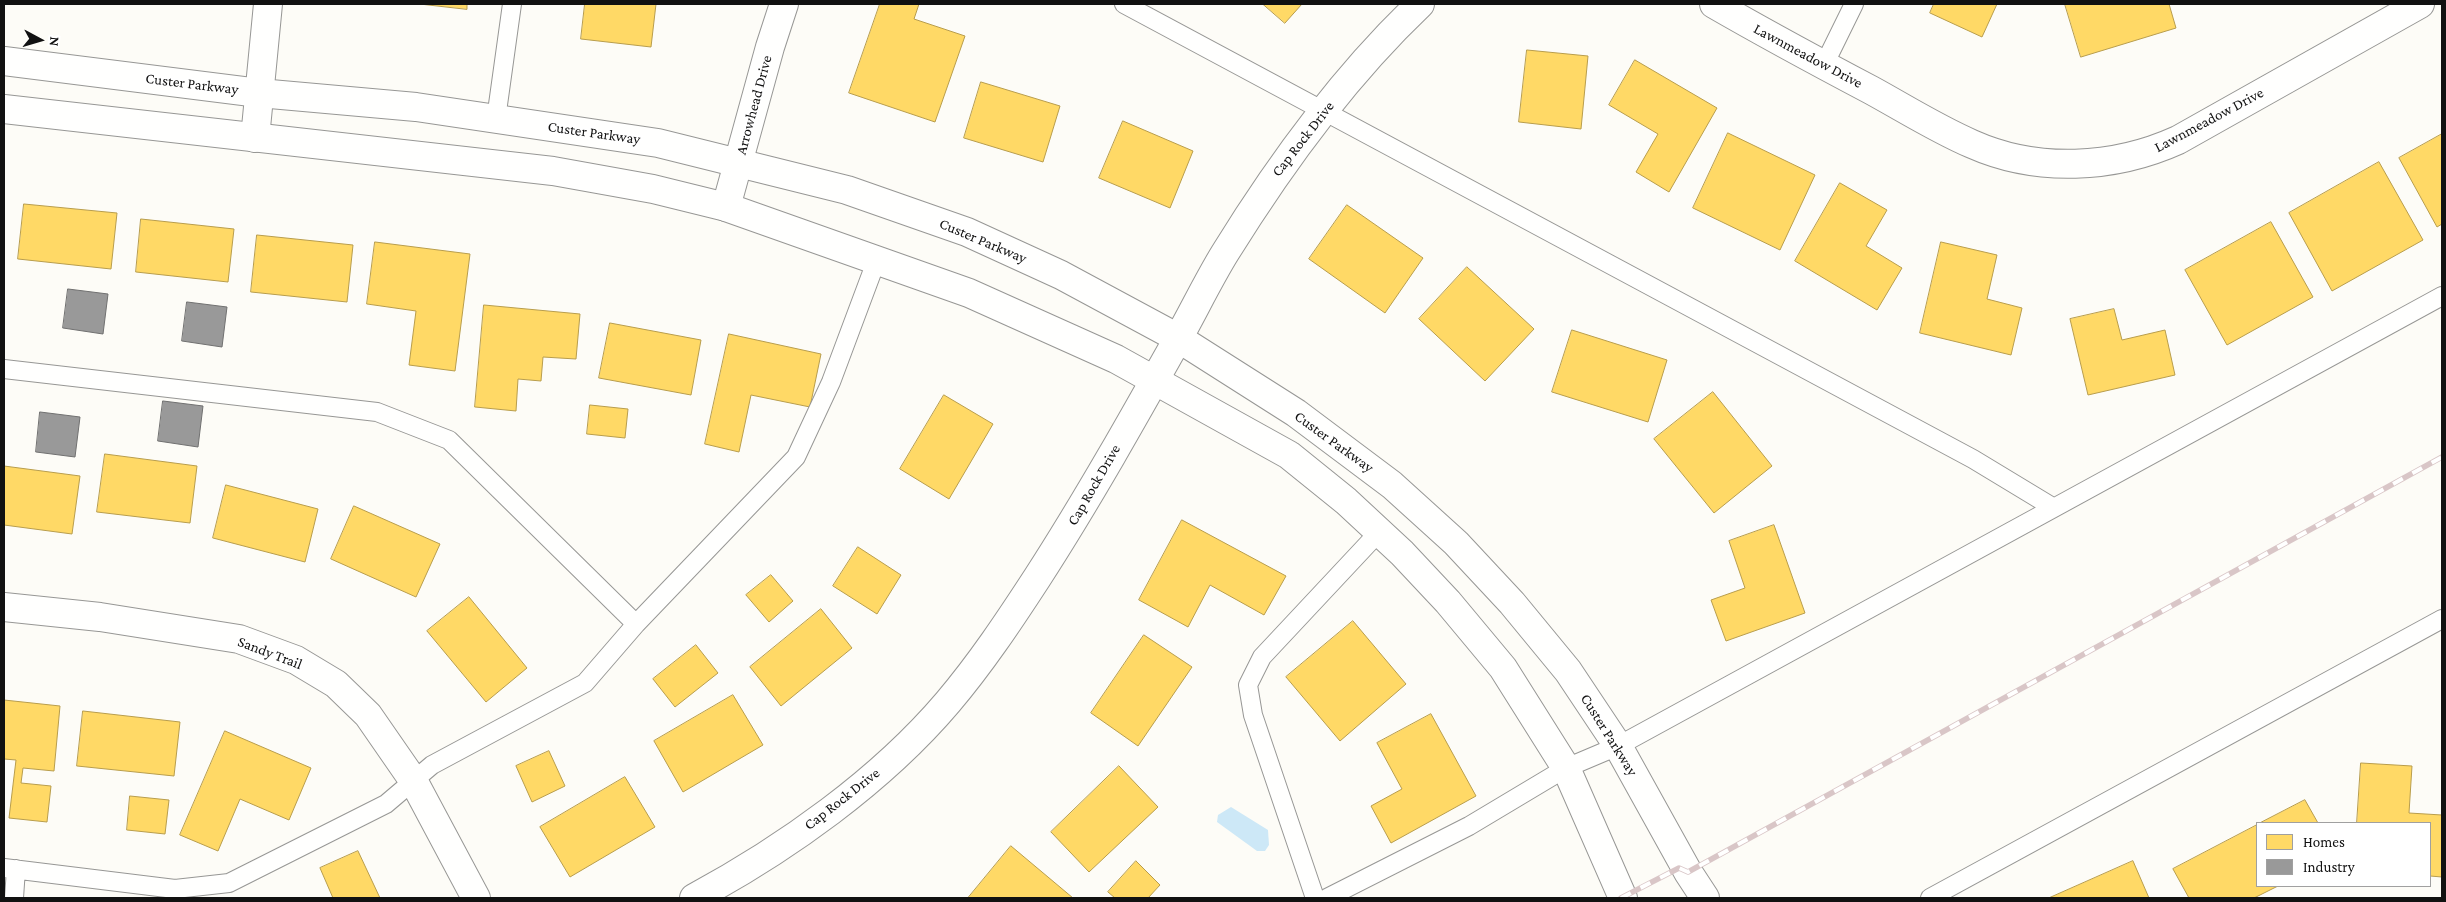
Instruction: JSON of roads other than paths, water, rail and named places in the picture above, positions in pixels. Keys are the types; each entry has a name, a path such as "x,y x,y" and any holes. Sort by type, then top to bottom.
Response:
{"street":[{"path":"255,138 268,4"},
{"name":"Arrowhead Drive","path":"726,207 770,47 784,4"},
{"name":"Cap Rock Drive","path":"694,898 791,839 862,785 909,743 947,703 993,646 1082,508 1224,255 1271,180 1382,40 1420,4"},
{"name":"Lawnmeadow Drive","path":"1714,4 1972,144 1994,152 2040,162 2106,162 2156,150 2178,140 2420,4"},
{"name":"Custer Parkway","path":"4,61 259,93 416,107 658,142 847,190 967,232 1061,275 1178,338 1304,419 1392,485 1456,542 1512,603 1568,671 1618,746 1688,872 1705,898"},
{"path":"4,109 553,171 653,189 726,207 877,259 969,293 1070,336 1213,411 1289,455 1346,500 1379,532 1448,602 1503,668 1566,768 1624,898"},
{"name":"Sandy Trail","path":"4,607 100,618 239,639 296,660 336,684 368,715 413,780 476,898"}],"lane":[{"path":"496,119 512,4"},
{"path":"1124,4 1973,459 2054,508"},
{"path":"1824,65 1854,4"},
{"path":"14,898 10,869 175,889 229,882 386,804 432,765 585,683 636,624 796,457 831,382 877,259"},
{"path":"1327,898 1469,826 1566,768 1618,746 2442,296"},
{"path":"4,369 377,412 449,440 636,624"},
{"path":"1315,898 1252,715 1248,685 1262,657 1379,532"},
{"path":"1930,898 2442,619"}],"water":[{"path":"1231,807 1268,830 1269,845 1265,851 1257,851 1217,822 1218,815"}],"railway":[{"path":"1621,898 1679,868 1688,872 2442,457"}]}
